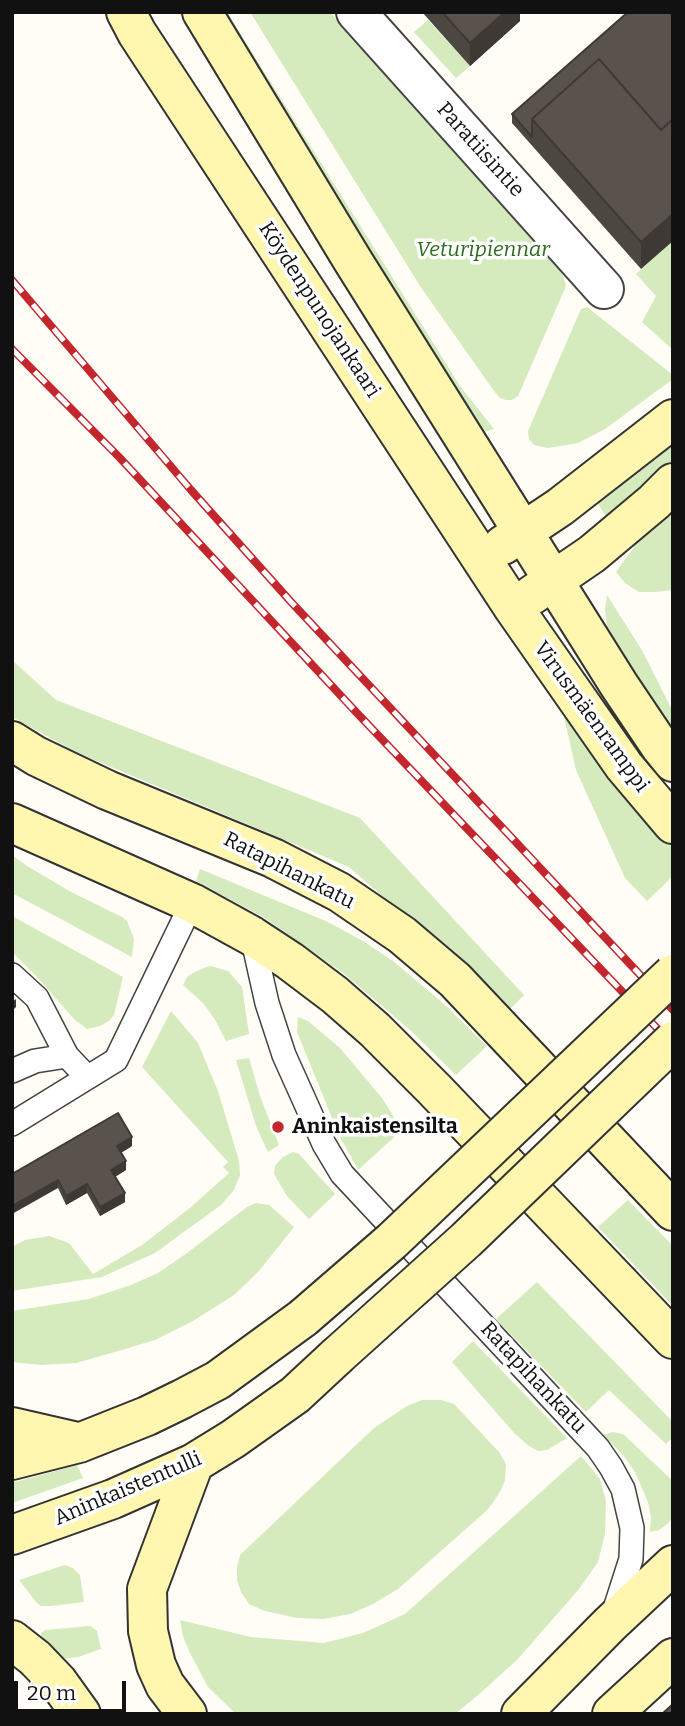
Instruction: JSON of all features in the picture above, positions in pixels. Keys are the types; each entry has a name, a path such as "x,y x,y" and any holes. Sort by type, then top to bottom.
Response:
{"main road":[{"name":"Köydenpunojankaari","path":"126,12 137,33 513,607"},
{"path":"202,12 353,261 553,580"},
{"path":"481,559 560,507 673,419"},
{"path":"513,607 592,554 673,483"},
{"name":"Virusmäenramppi","path":"553,580 626,695 673,762"},
{"name":"Virusmäenramppi","path":"513,607 624,766 673,824"},
{"name":"Ratapihankatu","path":"12,741 36,756 107,790 273,858 338,892 402,935 455,979 673,1211"},
{"path":"12,823 192,903 253,936 335,995 375,1030 434,1089 673,1339"},
{"path":"12,1460 79,1443 146,1416 218,1380 303,1318 392,1241 673,974"},
{"name":"Aninkaistentulli","path":"12,1535 113,1499 194,1463 295,1395 466,1240 673,1041"},
{"path":"12,1427 79,1443"},
{"path":"187,1714 165,1685 156,1665 148,1631 147,1589 194,1463"},
{"path":"521,1714 673,1565"},
{"path":"12,1640 35,1657 58,1682 81,1714"},
{"path":"612,1714 673,1658"}],"street":[{"name":"Paratiisintie","path":"356,12 604,289"}],"lane":[{"path":"12,1124 116,1060 192,903"},
{"name":"Ratapihankatu","path":"253,936 267,1003 284,1055 324,1144 342,1174 598,1448 623,1489 632,1528 631,1559 610,1624"},
{"path":"12,975 37,998 67,1056 87,1077"},
{"path":"12,1072 35,1061 67,1056"}],"green space":[{"path":"216,12 227,12 460,386 494,429 484,432 472,419"},
{"name":"Veturipiennar","path":"250,12 330,12 562,273 566,286 518,396 512,400 500,398 420,286"},
{"path":"428,20 470,66 456,78 414,32"},
{"path":"673,240 673,350 642,322 656,296 636,274"},
{"path":"587,307 673,375 673,379 605,429 578,443 548,448 534,445 529,439 528,431 581,309"},
{"path":"673,442 673,465 609,522 597,502 656,459"},
{"path":"673,500 673,590 639,592 625,583 616,572 650,525"},
{"path":"607,595 643,652 673,712 673,742 608,635 605,610"},
{"path":"12,660 56,700 360,818 524,995 510,1009 349,867 78,753 12,717"},
{"path":"562,708 673,844 673,876 647,901 625,878 576,770"},
{"path":"12,855 71,892 127,921 134,939 132,957 12,893"},
{"path":"200,869 328,922 363,941 393,961 444,1004 487,1046 456,1075 409,1029 343,973 263,917 196,881"},
{"path":"12,916 123,977 114,1015 109,1021 87,1029 74,1019 12,952"},
{"path":"211,966 228,971 242,987 249,1034 226,1041 203,1003 183,985 187,977"},
{"path":"171,1011 198,1043 218,1091 239,1161 240,1175 234,1190 221,1205 155,1253 102,1277 12,1291 12,1247 25,1240 49,1236 69,1243 93,1274 142,1245 229,1173 223,1167 228,1162 142,1067"},
{"path":"298,1017 308,1021 340,1048 382,1098 402,1130 358,1170 339,1135 297,1032"},
{"path":"249,1058 279,1145 268,1152 256,1126 236,1060"},
{"path":"293,1152 299,1154 335,1194 309,1219 287,1196 274,1174 279,1161"},
{"path":"628,1200 673,1246 673,1306 598,1227"},
{"path":"256,1203 269,1205 294,1227 259,1271 234,1295 193,1321 155,1340 76,1363 41,1365 12,1362 12,1311 89,1299 131,1285 158,1273"},
{"path":"537,1282 673,1422 673,1437 666,1444 609,1390 586,1412 496,1319"},
{"path":"473,1341 567,1438 547,1450 538,1451 515,1434 452,1362"},
{"path":"422,1400 441,1400 454,1404 499,1452 506,1464 505,1480 492,1504 398,1589 350,1614 323,1619 297,1618 265,1611 249,1604 237,1580 240,1555 374,1428 407,1406"},
{"path":"613,1432 623,1434 673,1481 673,1518 659,1530 650,1532 648,1502 635,1472 603,1435"},
{"path":"581,1456 600,1479 606,1501 605,1534 598,1562 579,1589 517,1660 455,1714 236,1714 208,1687 189,1651 180,1620 251,1637 324,1643 363,1633 405,1614"},
{"path":"77,1465 83,1478 12,1503 12,1483"},
{"path":"65,1565 80,1575 84,1602 41,1606 19,1580"},
{"path":"90,1626 97,1631 101,1649 78,1657 62,1659 41,1635 45,1630"}],"building":[{"path":"442,12 505,12 470,43"},
{"path":"628,12 669,12 673,17 673,119 661,130 599,59 532,119 532,137 512,114"},
{"path":"599,59 661,130 673,119 673,214 641,242 532,119"},
{"path":"118,1113 132,1137 117,1146 126,1161 111,1170 125,1193 100,1207 87,1184 66,1196 58,1180 12,1206 12,1174"},
{"path":"673,1704 673,1714 662,1714"}],"railway":[{"path":"12,280 191,490 292,603 673,1010"},
{"path":"12,349 119,457 356,712 673,1045"}],"place":[{"name":"Aninkaistensilta","path":"278,1127"}]}
